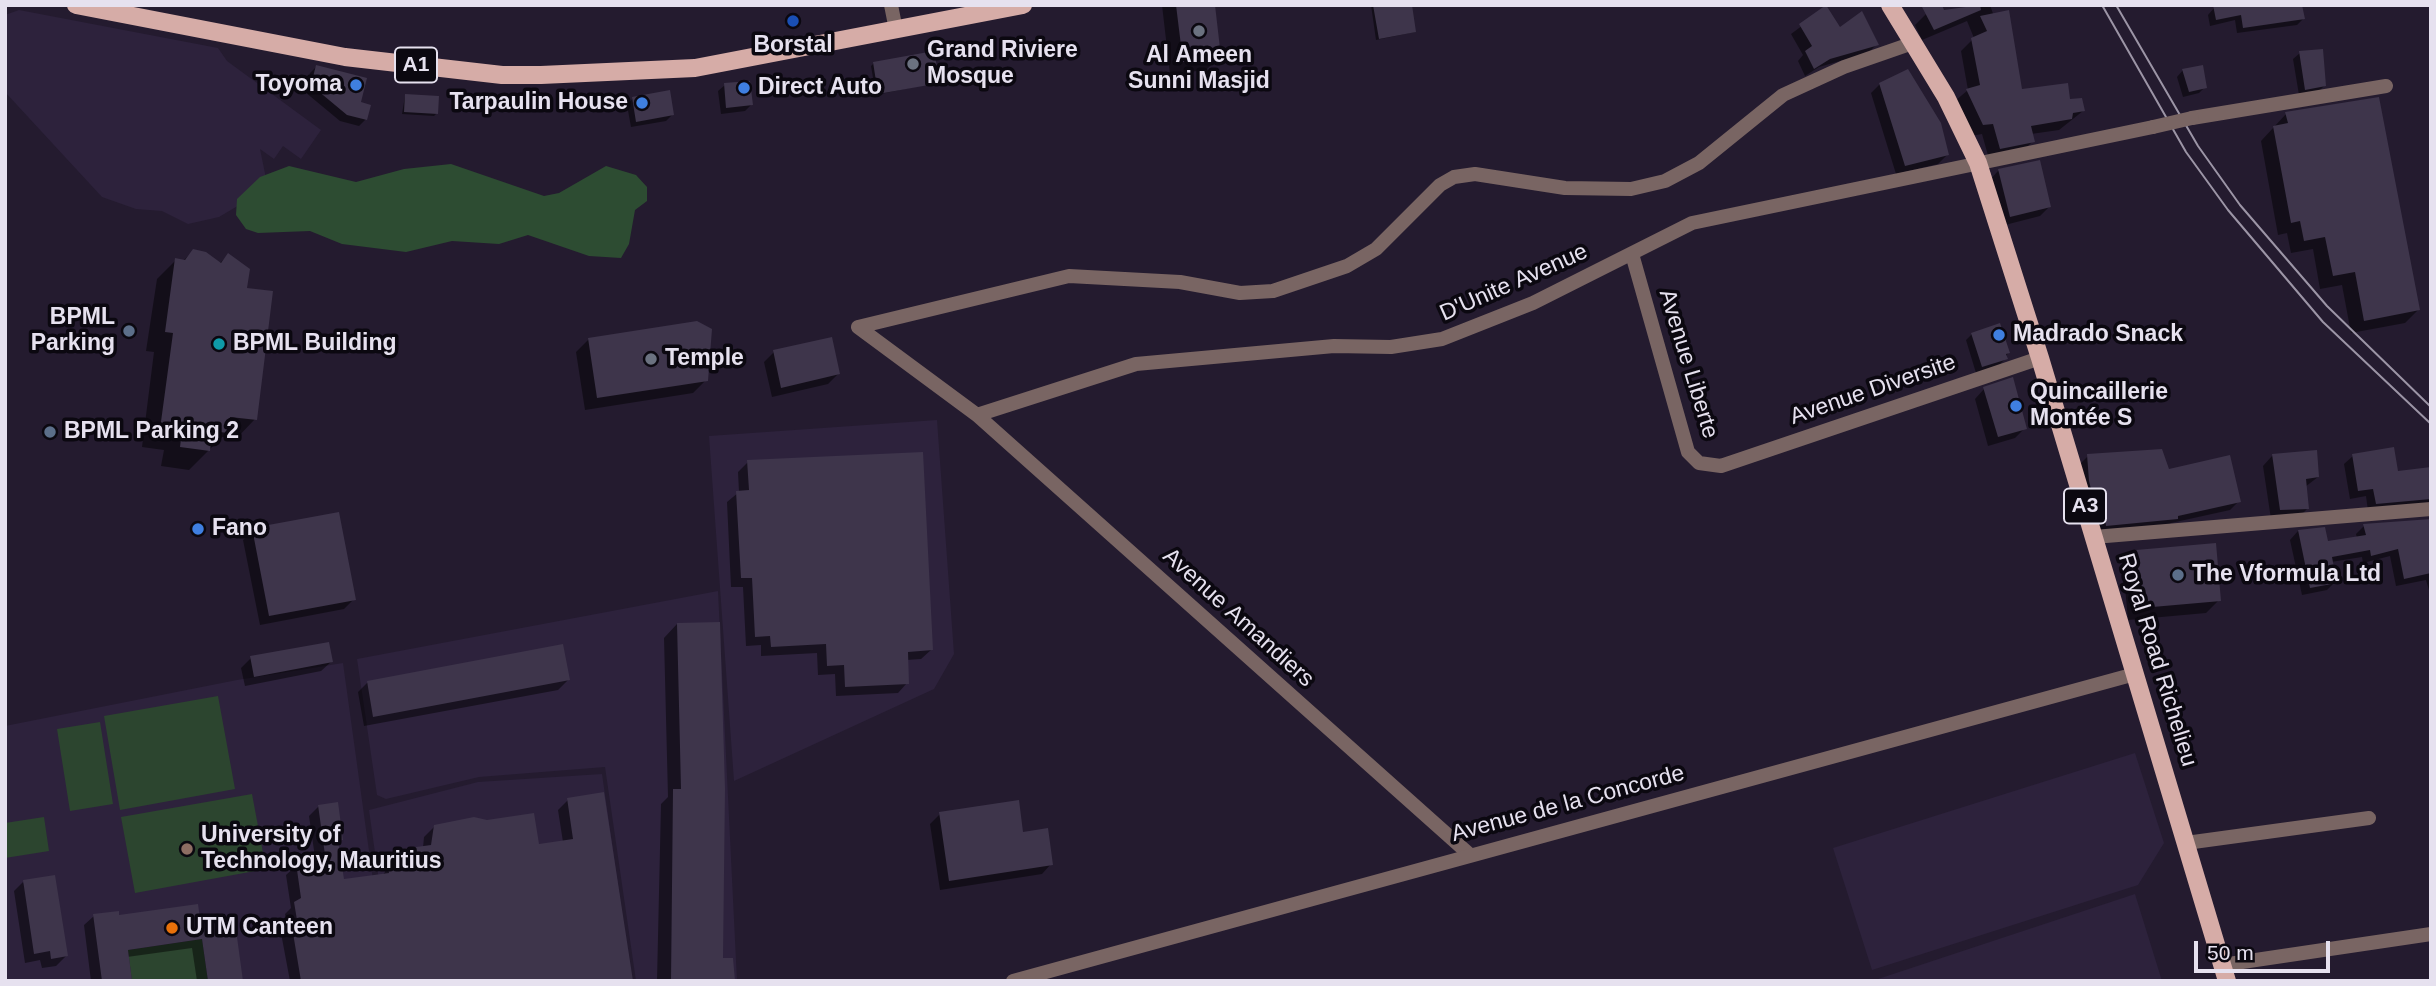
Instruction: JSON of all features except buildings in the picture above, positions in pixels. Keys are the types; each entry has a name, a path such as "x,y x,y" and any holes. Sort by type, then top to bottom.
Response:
{"main road":[{"name":"A1","path":"76,5 345,57 502,75 602,74 695,68 1023,5"},
{"name":"A3","path":"1890,5 1913,43"},
{"name":"Royal Road Richelieu","path":"1913,43 1945,97 1978,163 2040,358 2224,973"}],"street":[{"path":"891,5 896,30"},
{"name":"Avenue Amandiers","path":"1469,854 977,415 858,327 1069,276 1180,282 1240,293 1273,291 1348,266 1376,249 1440,185 1454,177 1475,174 1565,188 1631,188 1665,181 1699,163 1783,95 1844,66 1913,43"},
{"name":"D'Unite Avenue","path":"977,415 1136,364 1334,346 1391,347 1442,340 1533,303 1692,223 2192,118 2386,86"},
{"name":"Avenue Liberte","path":"1632,254 1688,452 1699,463 1721,466"},
{"name":"Avenue Diversite","path":"1721,466 2040,358"},
{"path":"2094,537 2431,509"},
{"name":"Avenue de la Concorde","path":"1013,981 1469,854 2135,674"},
{"path":"2186,843 2369,818"},
{"path":"2224,973 2431,934"}],"shaded area":[{"path":"19,10 218,48 227,61 321,130 301,159 283,146 274,159 260,149 268,188 219,217 188,224 162,211 136,209 102,197 5,92 5,15"},
{"path":"937,420 954,654 934,689 734,781 709,436"},
{"path":"718,591 737,981 636,981 605,767 479,777 386,799 377,795 357,659"},
{"name":"University of Technology, Mauritius","path":"343,663 387,981 7,981 5,726 237,680"},
{"path":"2135,753 2164,843 2138,885 1872,970 1833,848"},
{"path":"602,774 632,981 393,981 369,810 478,782"},
{"path":"2135,894 2162,981 1878,981 1878,979"}],"green space":[{"path":"451,164 544,196 559,193 606,166 636,175 647,187 647,201 635,210 629,244 621,258 589,256 528,235 499,244 452,241 406,252 342,244 310,231 258,233 246,229 236,215 237,199 260,177 289,166 356,182 404,169"},
{"path":"218,696 235,789 120,810 104,716"},
{"path":"100,722 113,804 70,811 57,729"},
{"path":"252,794 266,869 135,893 121,817"},
{"path":"44,817 49,851 5,858 5,823"},
{"path":"202,939 208,981 132,981 128,950"}],"tram line":[{"path":"2102,5 2186,152 2228,210 2323,322 2431,424"},
{"path":"2116,5 2198,146 2240,205 2327,306 2431,407"}],"place":[{"name":"Borstal","path":"793,21"},
{"name":"Al Ameen Sunni Masjid","path":"1199,31"},
{"name":"Grand Riviere Mosque","path":"913,64"},
{"name":"Toyoma","path":"356,85"},
{"name":"Direct Auto","path":"744,88"},
{"name":"Tarpaulin House","path":"642,103"},
{"name":"BPML Parking","path":"129,331"},
{"name":"Madrado Snack","path":"1999,335"},
{"name":"BPML Building","path":"219,344"},
{"name":"Temple","path":"651,359"},
{"name":"Quincaillerie Montée S","path":"2016,406"},
{"name":"BPML Parking 2","path":"50,432"},
{"name":"Fano","path":"198,529"},
{"name":"The Vformula Ltd","path":"2178,575"},
{"name":"University of Technology, Mauritius","path":"187,849"},
{"name":"UTM Canteen","path":"172,928"}]}
